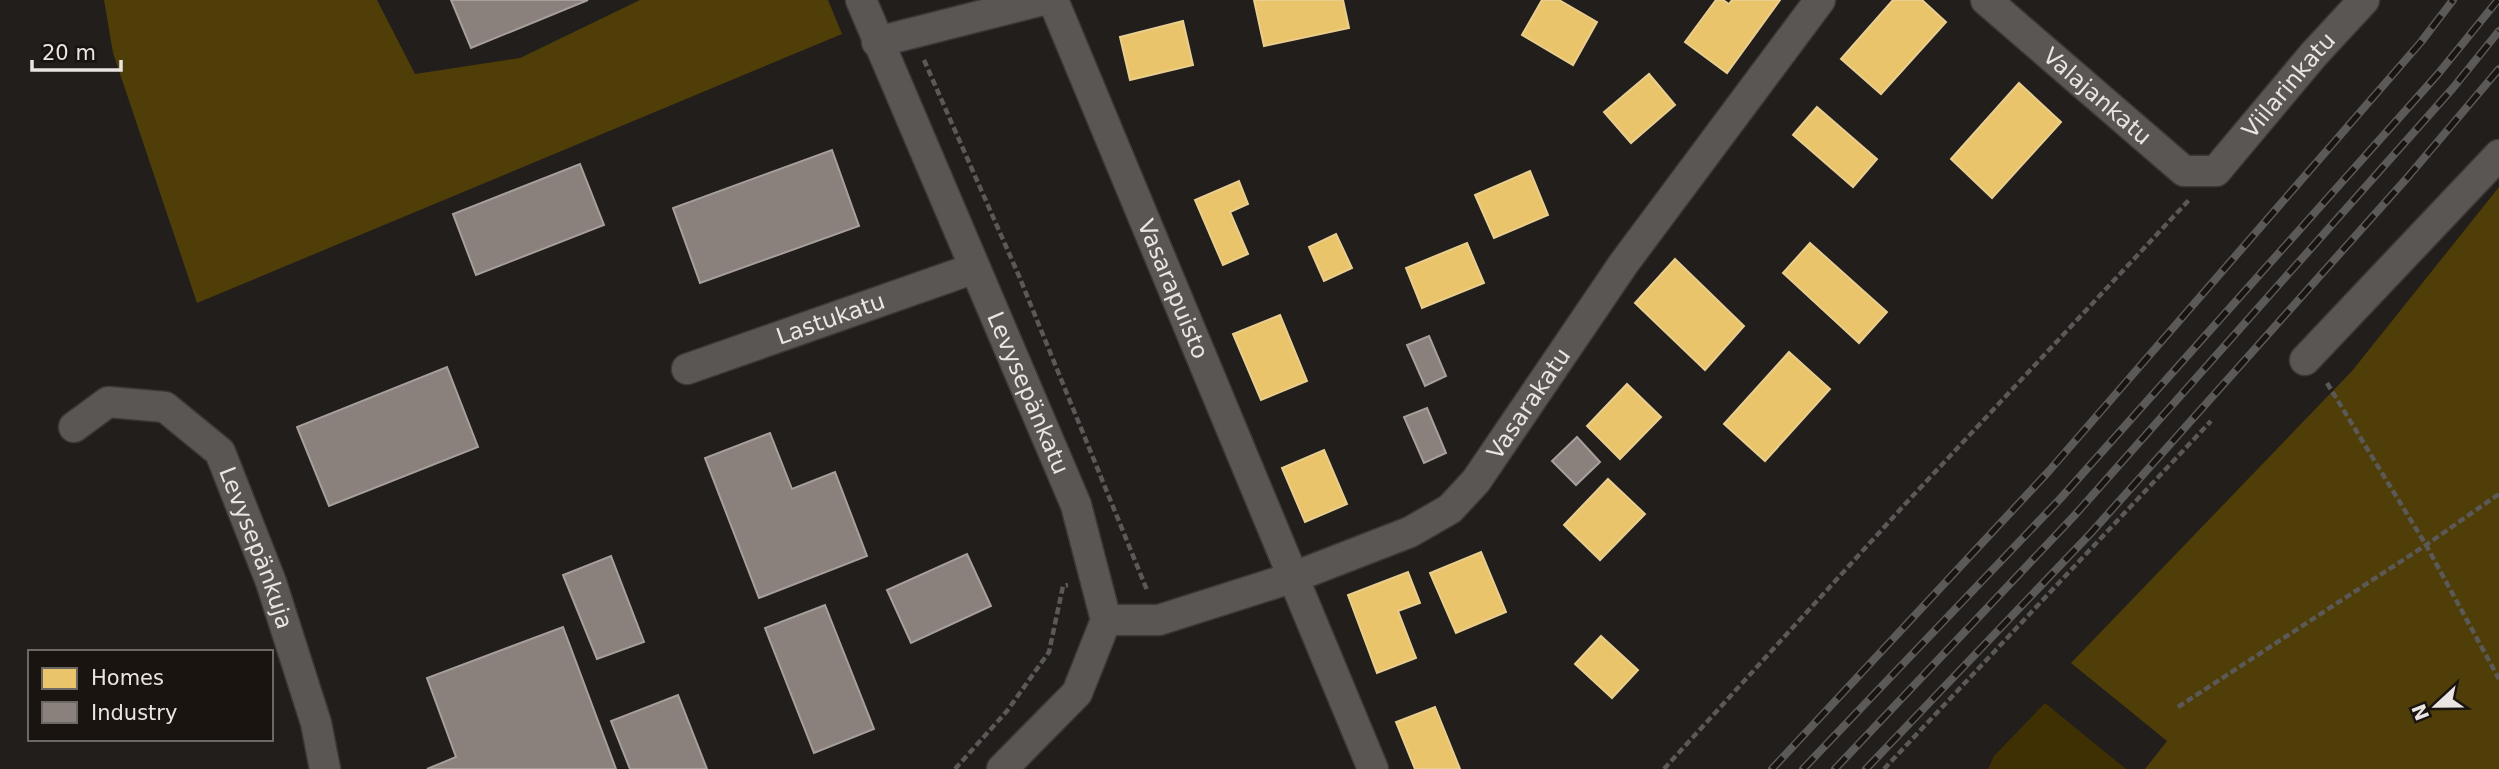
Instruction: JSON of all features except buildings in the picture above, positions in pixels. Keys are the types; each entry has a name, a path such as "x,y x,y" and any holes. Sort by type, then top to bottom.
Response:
{"street":[{"name":"Levysepänkatu","path":"861,0 1076,505 1106,620"},
{"path":"877,42 1043,0"},
{"name":"Vasarapuisto","path":"1053,0 1373,769"},
{"name":"Vasarakatu","path":"1106,620 1159,620 1294,577 1410,531 1450,509 1476,481 1624,263 1820,0"},
{"name":"Valajankatu","path":"1986,0 2184,171 2216,171"},
{"name":"Viilarinkatu","path":"2216,171 2314,54 2364,0"},
{"path":"2305,360 2499,155"},
{"name":"Lastukatu","path":"687,369 975,268"},
{"name":"Levysepänkuja","path":"74,427 108,402 165,407 220,452 271,582 316,723 325,769"},
{"path":"1002,769 1077,693 1106,620"}],"path":[{"path":"912,32 1019,276 1159,620"},
{"path":"1664,769 1908,501 2101,298 2216,171"},
{"path":"2327,383 2427,545 2499,678"},
{"path":"1884,769 2211,421"},
{"path":"2178,707 2427,545 2499,494"},
{"path":"955,769 1007,711 1049,652 1063,586 1096,577"}],"shaded area":[{"path":"104,0 377,0 415,74 520,58 640,0 828,0 842,34 197,303 113,53"},
{"path":"2499,187 2499,769 2145,769 2167,741 2071,663 2352,371"},
{"path":"2045,703 2126,769 1988,769 1994,756"}],"railway":[{"path":"1772,769 2049,471 2421,42 2453,0"},
{"path":"1803,769 2060,499 2438,74 2498,0"},
{"path":"1835,769 2074,516 2453,88 2499,31"},
{"path":"1866,769 2091,533 2407,178 2499,69"}]}
